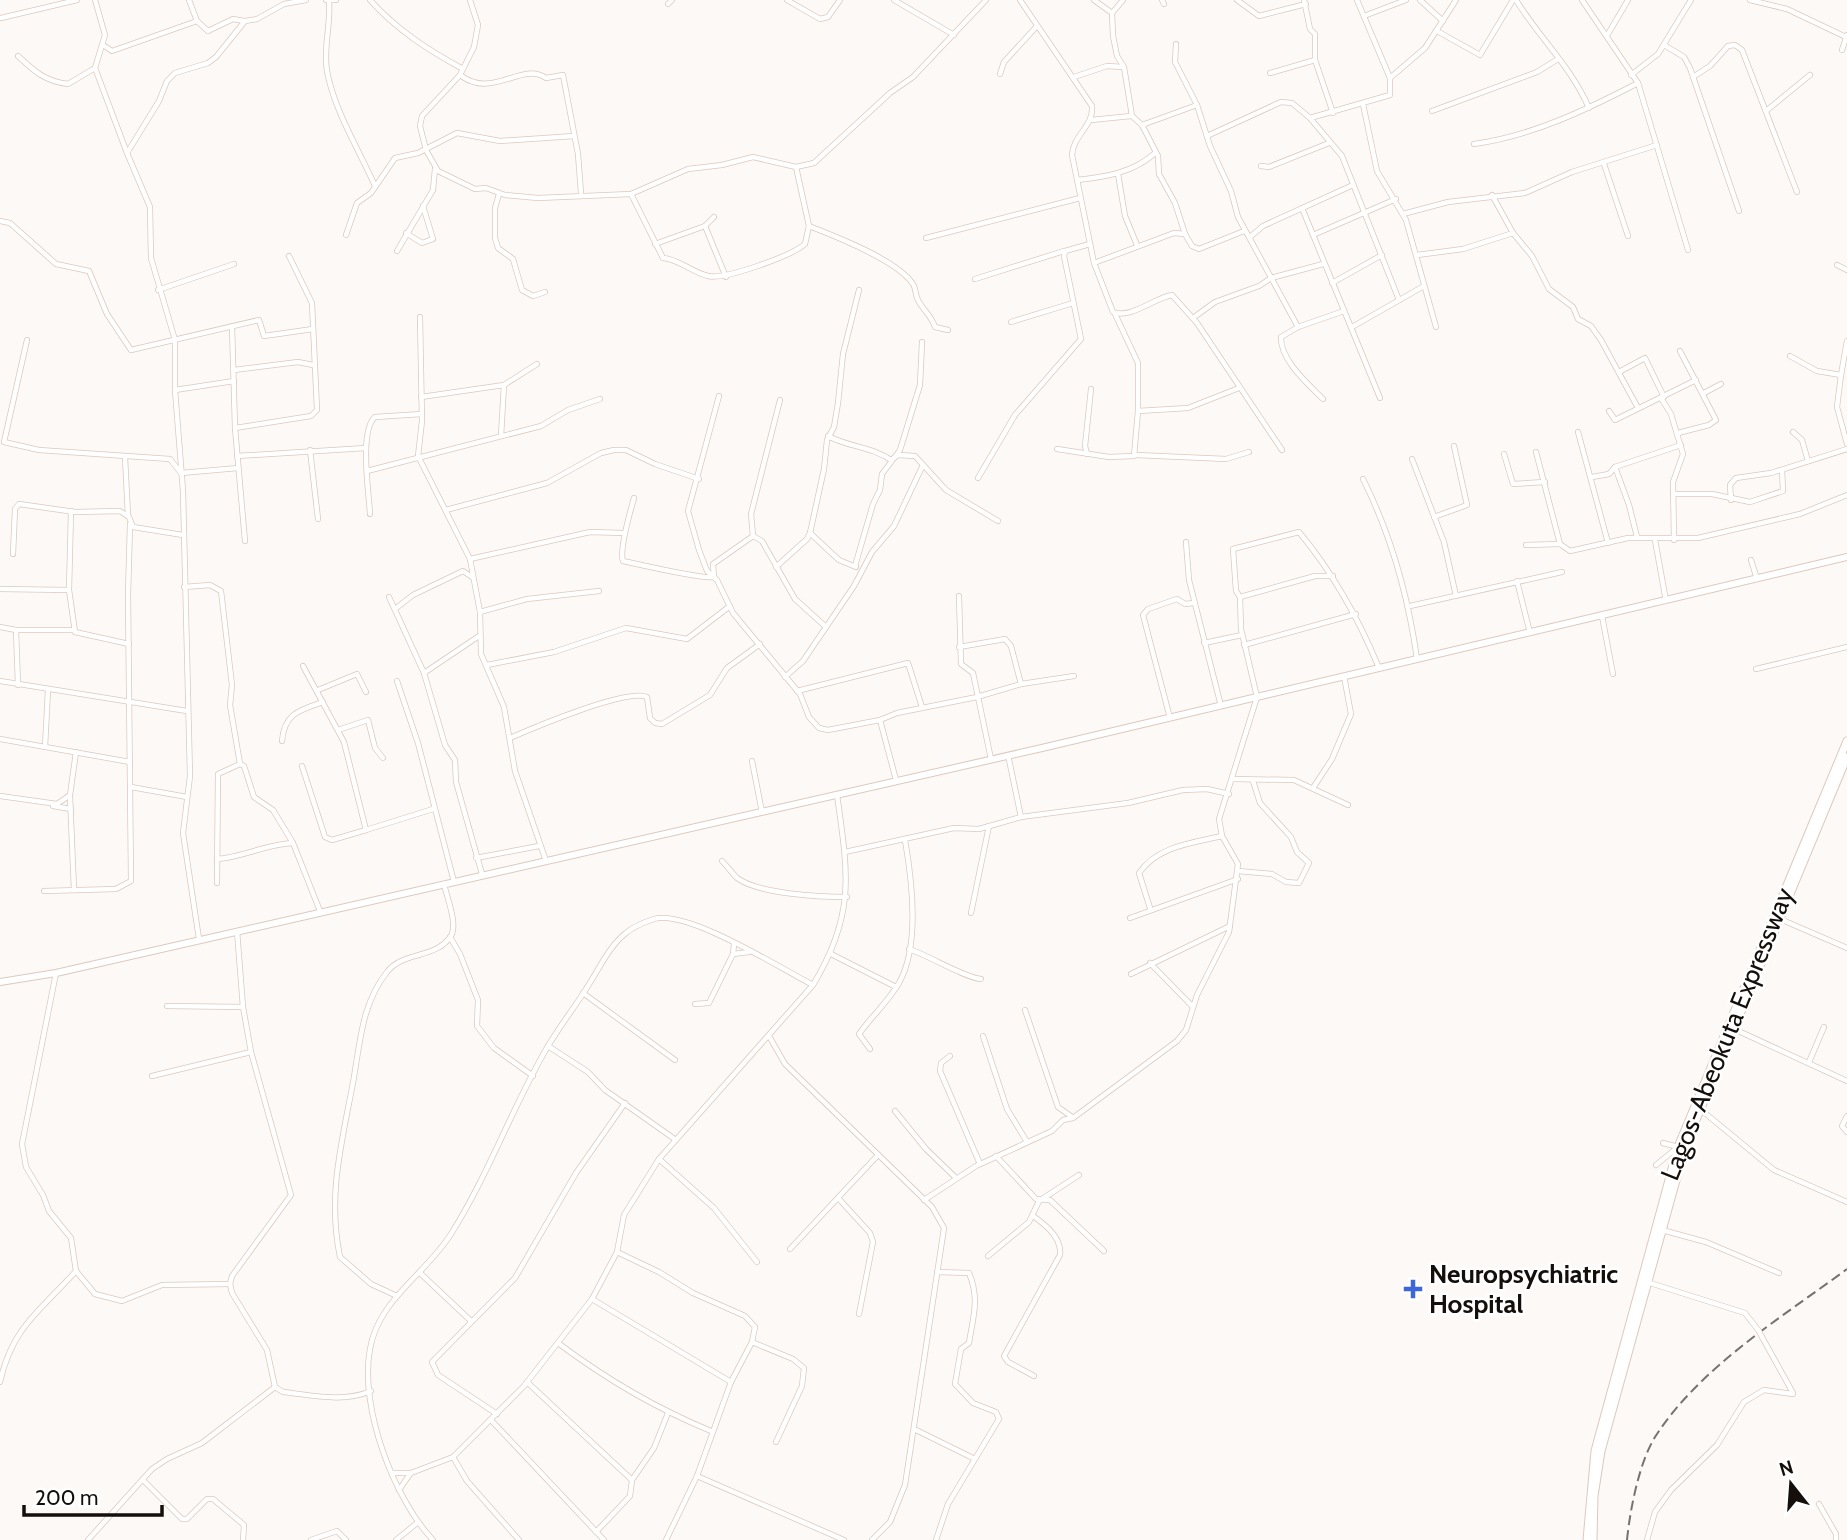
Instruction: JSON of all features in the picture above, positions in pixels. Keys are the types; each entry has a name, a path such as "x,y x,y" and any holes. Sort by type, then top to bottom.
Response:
{"highway":[{"name":"Lagos-Abeokuta Expressway","path":"1587,1540 1595,1451 1678,1147 1847,741"},
{"name":"Lagos-Abeokuta Expressway","path":"1593,1540 1594,1496 1601,1451 1646,1282 1699,1108 1847,757"}],"main road":[{"path":"0,982 56,973 837,795 1847,557"}],"street":[{"path":"1,18 77,0"},
{"path":"95,0 105,35 95,68 150,208 150,258 175,341 187,711 187,797 183,833 199,939"},
{"path":"190,0 197,21 208,31 233,19 257,19 284,4 306,0"},
{"path":"336,0 327,1 331,24 326,52 327,73 375,186"},
{"path":"370,0 392,25 463,69"},
{"path":"397,251 433,190 435,169 426,150 420,126 422,116 460,75 474,47 478,25 470,0"},
{"path":"787,0 820,19 828,17 840,0"},
{"path":"894,0 954,35"},
{"path":"435,169 475,189 492,189 499,194 538,198 581,194 631,194 688,169 722,165 753,157 796,167 814,163 890,93 913,77 986,0"},
{"path":"1020,0 1092,106 1091,120 1072,146 1094,263 1138,363 1136,454"},
{"path":"1094,0 1112,13"},
{"path":"1123,0 1112,13 1117,55 1124,67 1132,116 1142,125 1159,159 1159,174 1175,203 1185,234 1192,246 1199,249 1244,231"},
{"path":"1237,0 1259,16 1305,2 1310,30 1315,34 1315,60 1333,113"},
{"path":"1310,118 1390,95 1390,78 1357,0"},
{"path":"1364,16 1406,0"},
{"path":"1420,0 1443,21"},
{"path":"1390,78 1425,48 1456,0"},
{"path":"1437,31 1480,55 1514,0 1558,59 1575,77 1588,108"},
{"path":"1582,0 1608,34 1638,83 1688,250"},
{"path":"1608,34 1628,0"},
{"path":"1631,75 1651,61 1691,0"},
{"path":"1750,0 1787,9 1847,35 1842,50"},
{"path":"103,45 112,51 197,21"},
{"path":"127,153 159,101 167,80 174,73 208,63 216,57 245,21"},
{"path":"1000,74 1004,62 1037,26"},
{"path":"1176,44 1174,62 1197,105 1244,231 1250,237 1298,327"},
{"path":"1664,44 1684,57 1693,77 1739,211"},
{"path":"1693,77 1710,66 1720,51 1735,45 1742,50 1797,192"},
{"path":"18,55 38,75 61,83 68,84 95,68"},
{"path":"1432,111 1537,72 1558,59"},
{"path":"1270,73 1315,60"},
{"path":"1074,77 1107,66 1124,67"},
{"path":"460,75 472,82 486,83 507,81 524,72 539,73 546,78 563,75 581,194"},
{"path":"1766,111 1810,75"},
{"path":"1474,144 1528,132 1588,108 1638,83"},
{"path":"1207,136 1281,102 1292,103 1310,118 1340,153 1399,300"},
{"path":"1363,104 1377,171 1403,214 1436,327"},
{"path":"1142,125 1197,105"},
{"path":"1091,120 1132,116"},
{"path":"346,235 357,202 375,186 394,158 426,150 457,133 500,141 574,136"},
{"path":"1261,166 1269,167 1329,143"},
{"path":"1403,214 1492,195 1525,193 1553,179 1657,145"},
{"path":"1077,180 1118,174 1146,161 1155,153"},
{"path":"1604,164 1628,236"},
{"path":"631,194 663,258 672,258 692,271 726,277 799,249 804,244 809,226 796,167"},
{"path":"1118,174 1125,216 1137,245"},
{"path":"1250,237 1263,226 1353,185"},
{"path":"499,194 495,208 495,238 498,248 513,259 522,290 533,296 545,292"},
{"path":"1492,195 1513,233 1532,256 1549,289 1573,307 1578,318 1593,328 1638,408"},
{"path":"926,238 1080,198"},
{"path":"1312,235 1396,199"},
{"path":"406,233 422,243 433,239 423,206"},
{"path":"1302,208 1380,398"},
{"path":"654,244 705,226 714,217"},
{"path":"0,221 10,223 55,264 89,271 107,314 126,347 136,349 259,320 264,336 313,329"},
{"path":"705,226 726,277"},
{"path":"809,226 854,243 887,264 913,284 918,302 930,313 935,327 947,330"},
{"path":"1417,255 1463,249 1513,233"},
{"path":"1094,263 1169,234 1185,234"},
{"path":"975,279 1090,244"},
{"path":"978,478 1015,415 1081,339 1065,251"},
{"path":"1332,284 1382,255"},
{"path":"235,428 315,414 312,303 289,256"},
{"path":"158,290 234,264"},
{"path":"1193,318 1215,303 1259,286 1271,278 1323,264"},
{"path":"1837,265 1847,270"},
{"path":"1352,327 1424,286"},
{"path":"776,567 807,539 810,533 828,436 834,427 843,354 859,290"},
{"path":"1115,314 1154,303 1168,295 1177,299 1193,318 1282,450"},
{"path":"1011,323 1073,303"},
{"path":"1323,399 1305,381 1282,346 1283,335 1344,311"},
{"path":"420,317 422,414 418,456 470,559 481,612 481,654 504,707 515,771 546,861"},
{"path":"232,326 237,468 245,541"},
{"path":"27,340 4,442 39,450 170,459 181,473"},
{"path":"1731,500 1733,480 1782,470 1847,446 1837,407 1847,341"},
{"path":"855,566 873,503 880,490 882,474 900,450 920,385 922,342"},
{"path":"1678,433 1715,422 1704,393 1679,351"},
{"path":"1790,356 1817,371 1841,375"},
{"path":"1619,372 1645,358 1678,433 1683,454 1675,474 1674,540"},
{"path":"234,370 299,362 313,365"},
{"path":"421,397 505,385 537,364"},
{"path":"1609,411 1615,420 1696,380"},
{"path":"175,390 234,381"},
{"path":"1704,393 1721,384"},
{"path":"501,436 505,385"},
{"path":"1138,411 1188,408 1239,388"},
{"path":"1087,454 1085,446 1091,389"},
{"path":"719,396 689,514 704,566 714,577 730,606 797,691 814,724 823,730 880,720 922,707 977,697 1021,684 1074,676"},
{"path":"367,471 541,426 568,410 600,399"},
{"path":"753,536 751,514 780,400"},
{"path":"370,514 366,448 369,423 375,417 422,414"},
{"path":"1578,432 1608,543"},
{"path":"1793,432 1802,440 1808,461"},
{"path":"828,436 891,460"},
{"path":"1592,477 1613,472 1615,467 1681,445"},
{"path":"1434,517 1467,505 1454,446"},
{"path":"237,456 366,448"},
{"path":"1057,449 1109,457 1136,454 1226,459 1249,452"},
{"path":"310,450 317,519"},
{"path":"446,510 547,483 601,453 614,450 626,450 655,464 699,479"},
{"path":"1536,452 1560,544"},
{"path":"1504,454 1513,484 1545,482"},
{"path":"891,460 898,456 915,456 922,467 946,490 998,521"},
{"path":"44,891 116,889 131,881 130,524 125,457"},
{"path":"1412,459 1444,542 1455,596"},
{"path":"786,677 803,662 862,570 894,526 922,467"},
{"path":"1615,467 1629,505 1637,538"},
{"path":"181,473 237,468"},
{"path":"1673,494 1712,494 1750,502 1781,493 1782,470"},
{"path":"1363,479 1394,549 1410,606 1417,659"},
{"path":"1526,545 1560,544 1570,551 1637,538 1698,538 1800,514 1847,495"},
{"path":"634,498 629,526 624,533 621,556 623,561 681,572 702,579 714,577"},
{"path":"13,554 16,506 53,506 71,511 116,510 128,517"},
{"path":"71,511 69,590 74,630 78,634 129,644"},
{"path":"130,524 183,535"},
{"path":"924,1200 956,1177 1052,1131 1063,1120 1073,1118 1177,1041 1186,1030 1193,1007 1217,960 1230,926 1238,871 1236,857 1223,836 1219,819 1229,794 1257,697 1242,635 1233,549 1295,530 1333,576 1356,614 1379,668"},
{"path":"470,559 590,532 624,533"},
{"path":"810,533 839,560 862,570"},
{"path":"714,577 713,564 753,536 761,538 795,599 826,627"},
{"path":"1656,540 1666,601"},
{"path":"1186,542 1189,580 1221,706"},
{"path":"1751,559 1757,579"},
{"path":"395,610 414,596 442,583 450,575 463,571 473,578"},
{"path":"1410,606 1562,572"},
{"path":"1240,597 1315,576 1333,576"},
{"path":"1517,581 1530,633"},
{"path":"184,587 217,587 223,597 232,685 230,705 240,764 244,766 254,797 273,810 293,843 320,911"},
{"path":"0,589 69,590"},
{"path":"481,612 527,599 599,591"},
{"path":"959,596 961,664 972,673 991,759"},
{"path":"389,597 424,673 445,745 455,760 456,782 482,874"},
{"path":"1170,718 1143,615 1148,609 1177,599 1185,604 1195,603"},
{"path":"487,666 554,652 626,628 687,639 730,606"},
{"path":"1244,645 1356,614"},
{"path":"1602,616 1608,662 1613,674"},
{"path":"0,627 16,630 74,630"},
{"path":"16,630 18,685"},
{"path":"1204,643 1242,635"},
{"path":"424,673 479,636"},
{"path":"959,647 1005,639 1011,646 1021,684"},
{"path":"510,737 584,709 641,694 648,699 650,718 655,723 662,724 706,698 727,668 760,644"},
{"path":"1756,669 1847,648"},
{"path":"797,691 908,663 922,707"},
{"path":"303,666 344,742 366,830"},
{"path":"318,690 357,674 366,692"},
{"path":"1313,788 1332,759 1350,714 1344,676"},
{"path":"0,681 187,711"},
{"path":"397,681 418,743 454,882"},
{"path":"45,747 48,690"},
{"path":"282,741 288,717 297,710 323,702"},
{"path":"338,730 368,720 375,748 383,758"},
{"path":"880,720 896,780"},
{"path":"0,739 130,762"},
{"path":"74,890 70,795 76,752"},
{"path":"1008,755 1021,817"},
{"path":"752,761 762,812"},
{"path":"217,883 218,774 240,764"},
{"path":"302,766 325,837 332,840 433,808"},
{"path":"1233,779 1287,779 1348,805"},
{"path":"1238,871 1272,874 1286,882 1298,883 1309,863 1297,852 1293,840 1260,803 1253,780"},
{"path":"131,787 187,797"},
{"path":"845,852 954,828 970,830 1021,817 1128,803 1183,789 1207,789 1229,794"},
{"path":"52,806 70,795"},
{"path":"392,1473 411,1474 453,1457 527,1382 592,1299 617,1252 622,1221 659,1159 813,985 831,954 847,897 845,852 837,795"},
{"path":"0,796 71,809"},
{"path":"971,913 989,826"},
{"path":"1150,908 1139,873 1147,860 1184,845 1223,836"},
{"path":"870,1049 859,1034 896,987 904,972 909,949 912,886 905,840"},
{"path":"217,859 240,857 268,845 293,843"},
{"path":"476,858 539,846"},
{"path":"722,861 739,879 768,888 813,897 847,897"},
{"path":"1130,918 1150,908 1238,879"},
{"path":"397,1296 371,1284 340,1257 333,1202 337,1157 368,1004 391,967 436,949 450,937 453,925 444,884"},
{"path":"433,1540 417,1523 398,1490 392,1473 370,1391 370,1346 381,1318 397,1296 440,1251 472,1198 548,1046 619,940 642,923 657,918 676,917 813,985"},
{"path":"1779,919 1847,948"},
{"path":"1131,974 1230,926"},
{"path":"237,930 243,1007 251,1052 290,1195 232,1276 232,1293 267,1350 275,1387 282,1392 351,1398 370,1391"},
{"path":"450,937 460,954 478,1000 477,1026 494,1048 533,1076"},
{"path":"695,1004 709,1003 733,954 734,944"},
{"path":"909,949 934,957 968,976 981,979"},
{"path":"733,954 750,952"},
{"path":"831,954 896,987"},
{"path":"1150,963 1193,1007"},
{"path":"56,973 22,1144 26,1167 49,1211 71,1238 76,1271 95,1294 122,1301 162,1285 230,1284"},
{"path":"583,993 675,1060"},
{"path":"167,1006 243,1007"},
{"path":"1025,1010 1058,1107 1073,1118"},
{"path":"1809,1062 1824,1027"},
{"path":"1733,1028 1847,1081"},
{"path":"769,1036 785,1064 924,1200 939,1216 944,1228 914,1429 898,1508 885,1529 872,1540"},
{"path":"983,1036 1007,1109 1027,1142"},
{"path":"548,1046 676,1140"},
{"path":"152,1076 251,1052"},
{"path":"950,1056 941,1063 940,1071 980,1164"},
{"path":"498,1414 444,1379 432,1366 435,1356 515,1278 576,1173 625,1102"},
{"path":"1699,1108 1774,1170 1847,1202"},
{"path":"895,1111 926,1149 956,1177"},
{"path":"1847,1116 1842,1126 1847,1132"},
{"path":"1663,1143 1678,1147"},
{"path":"1656,1165 1678,1147"},
{"path":"790,1249 878,1156"},
{"path":"996,1156 1039,1201"},
{"path":"659,1159 714,1208 757,1262"},
{"path":"988,1256 1033,1216 1039,1201 1080,1175"},
{"path":"839,1199 873,1242 859,1314"},
{"path":"1039,1201 1050,1200 1104,1251"},
{"path":"1033,1216 1046,1224 1059,1243 1060,1255 1004,1356 1008,1362 1034,1376"},
{"path":"1661,1230 1706,1242 1779,1273"},
{"path":"617,1252 659,1272 693,1293 750,1319 755,1327 752,1342 731,1382 711,1431 697,1476 666,1540"},
{"path":"0,1382 5,1361 25,1322 76,1271"},
{"path":"936,1540 948,1504 999,1419 996,1412 969,1400 955,1384 961,1349 970,1343 977,1293 969,1273 937,1272"},
{"path":"420,1273 471,1321"},
{"path":"1646,1282 1745,1313 1759,1331 1793,1394 1765,1390 1753,1394 1744,1402 1717,1445 1671,1490 1655,1512 1647,1540"},
{"path":"592,1299 731,1382"},
{"path":"752,1342 793,1359 804,1368 802,1386 776,1442"},
{"path":"558,1343 592,1369 668,1413 711,1431"},
{"path":"527,1382 632,1480"},
{"path":"88,1540 142,1480 167,1459 202,1443 275,1387"},
{"path":"596,1532 630,1496 632,1480 654,1448 668,1413"},
{"path":"491,1420 604,1540"},
{"path":"914,1429 975,1459"},
{"path":"453,1457 473,1488 519,1540"},
{"path":"398,1490 411,1474"},
{"path":"697,1476 844,1540"},
{"path":"142,1480 181,1519 187,1519 207,1499 214,1499 244,1525 243,1540"},
{"path":"1819,1504 1836,1534 1836,1540"},
{"path":"396,1540 417,1523"},
{"path":"311,1540 337,1531 346,1540"}],"railway":[{"path":"1627,1540 1633,1501 1644,1460 1655,1437 1673,1412 1695,1388 1743,1345 1847,1269"}],"place":[{"name":"Neuropsychiatric Hospital","path":"1413,1289"}]}
